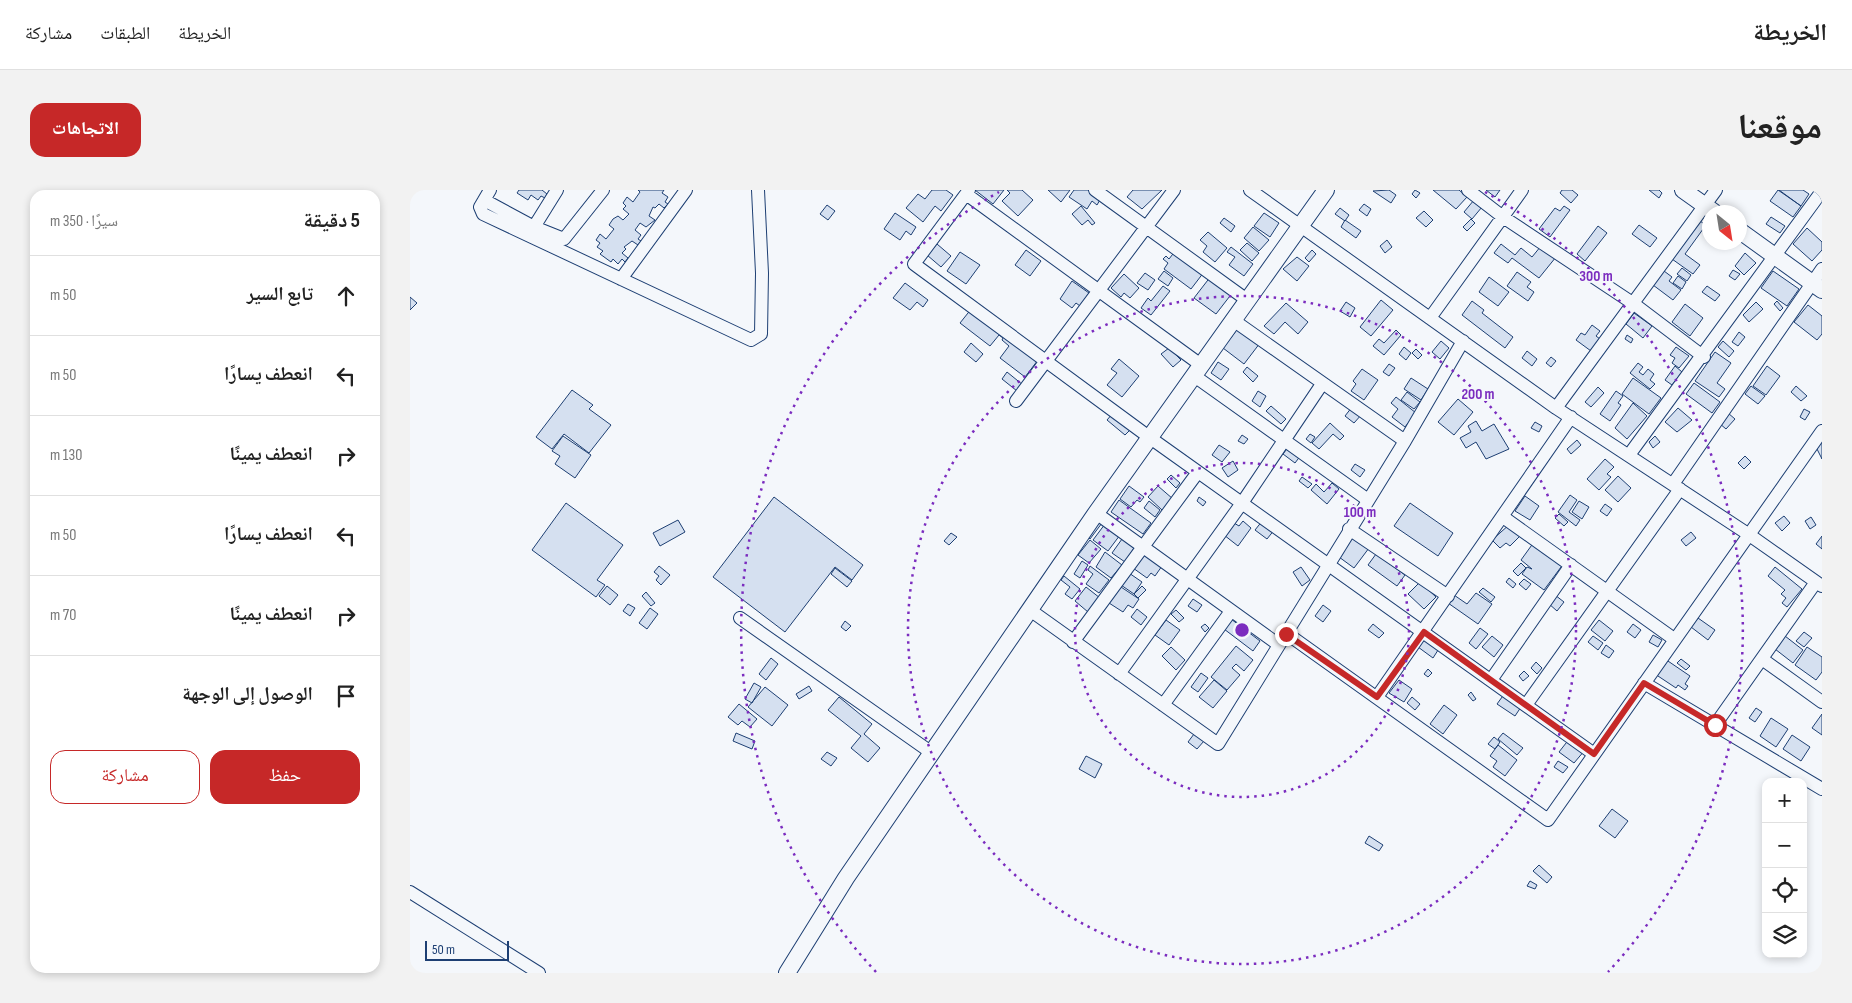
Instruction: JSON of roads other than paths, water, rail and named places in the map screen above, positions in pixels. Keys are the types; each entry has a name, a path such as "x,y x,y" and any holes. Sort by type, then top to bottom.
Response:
{"main road":[{"path":"787,973 846,878 1148,437 1326,190"},
{"path":"1683,190 1704,205"},
{"path":"1747,236 1817,287"}],"street":[{"path":"534,227 558,190"},
{"path":"603,190 564,239 534,227 487,195 480,207 483,214 751,340 757,339 761,334 762,273 758,190"},
{"path":"621,279 686,190"},
{"path":"1095,190 1247,300"},
{"path":"1016,401 1174,190"},
{"path":"1250,190 1556,408 1677,486 1819,584 1715,725"},
{"path":"1468,190 1502,217 1634,304 1704,356"},
{"path":"1430,318 1522,190"},
{"path":"1711,205 1716,190"},
{"path":"1629,455 1704,356 1822,191"},
{"path":"1368,500 1284,440 1099,292 968,192 914,264 1148,437 1594,754"},
{"path":"1556,408 1634,304 1702,219"},
{"path":"1526,705 1817,287 1822,270"},
{"path":"1233,320 1405,441"},
{"path":"1030,610 1218,744 1405,441 1463,341"},
{"path":"1119,674 1242,503 1322,384"},
{"path":"1377,697 1424,632 1571,417"},
{"path":"1286,634 1548,820 1822,431"},
{"path":"1073,642 1198,472"},
{"path":"1096,513 1279,645"},
{"path":"1503,517 1674,639"},
{"path":"1349,529 1448,596"},
{"path":"1491,680 1571,565"},
{"path":"1163,705 1232,610"},
{"path":"740,618 932,753"},
{"path":"1762,659 1822,702"},
{"path":"1644,683 1822,789"},
{"path":"410,892 539,973"}]}
